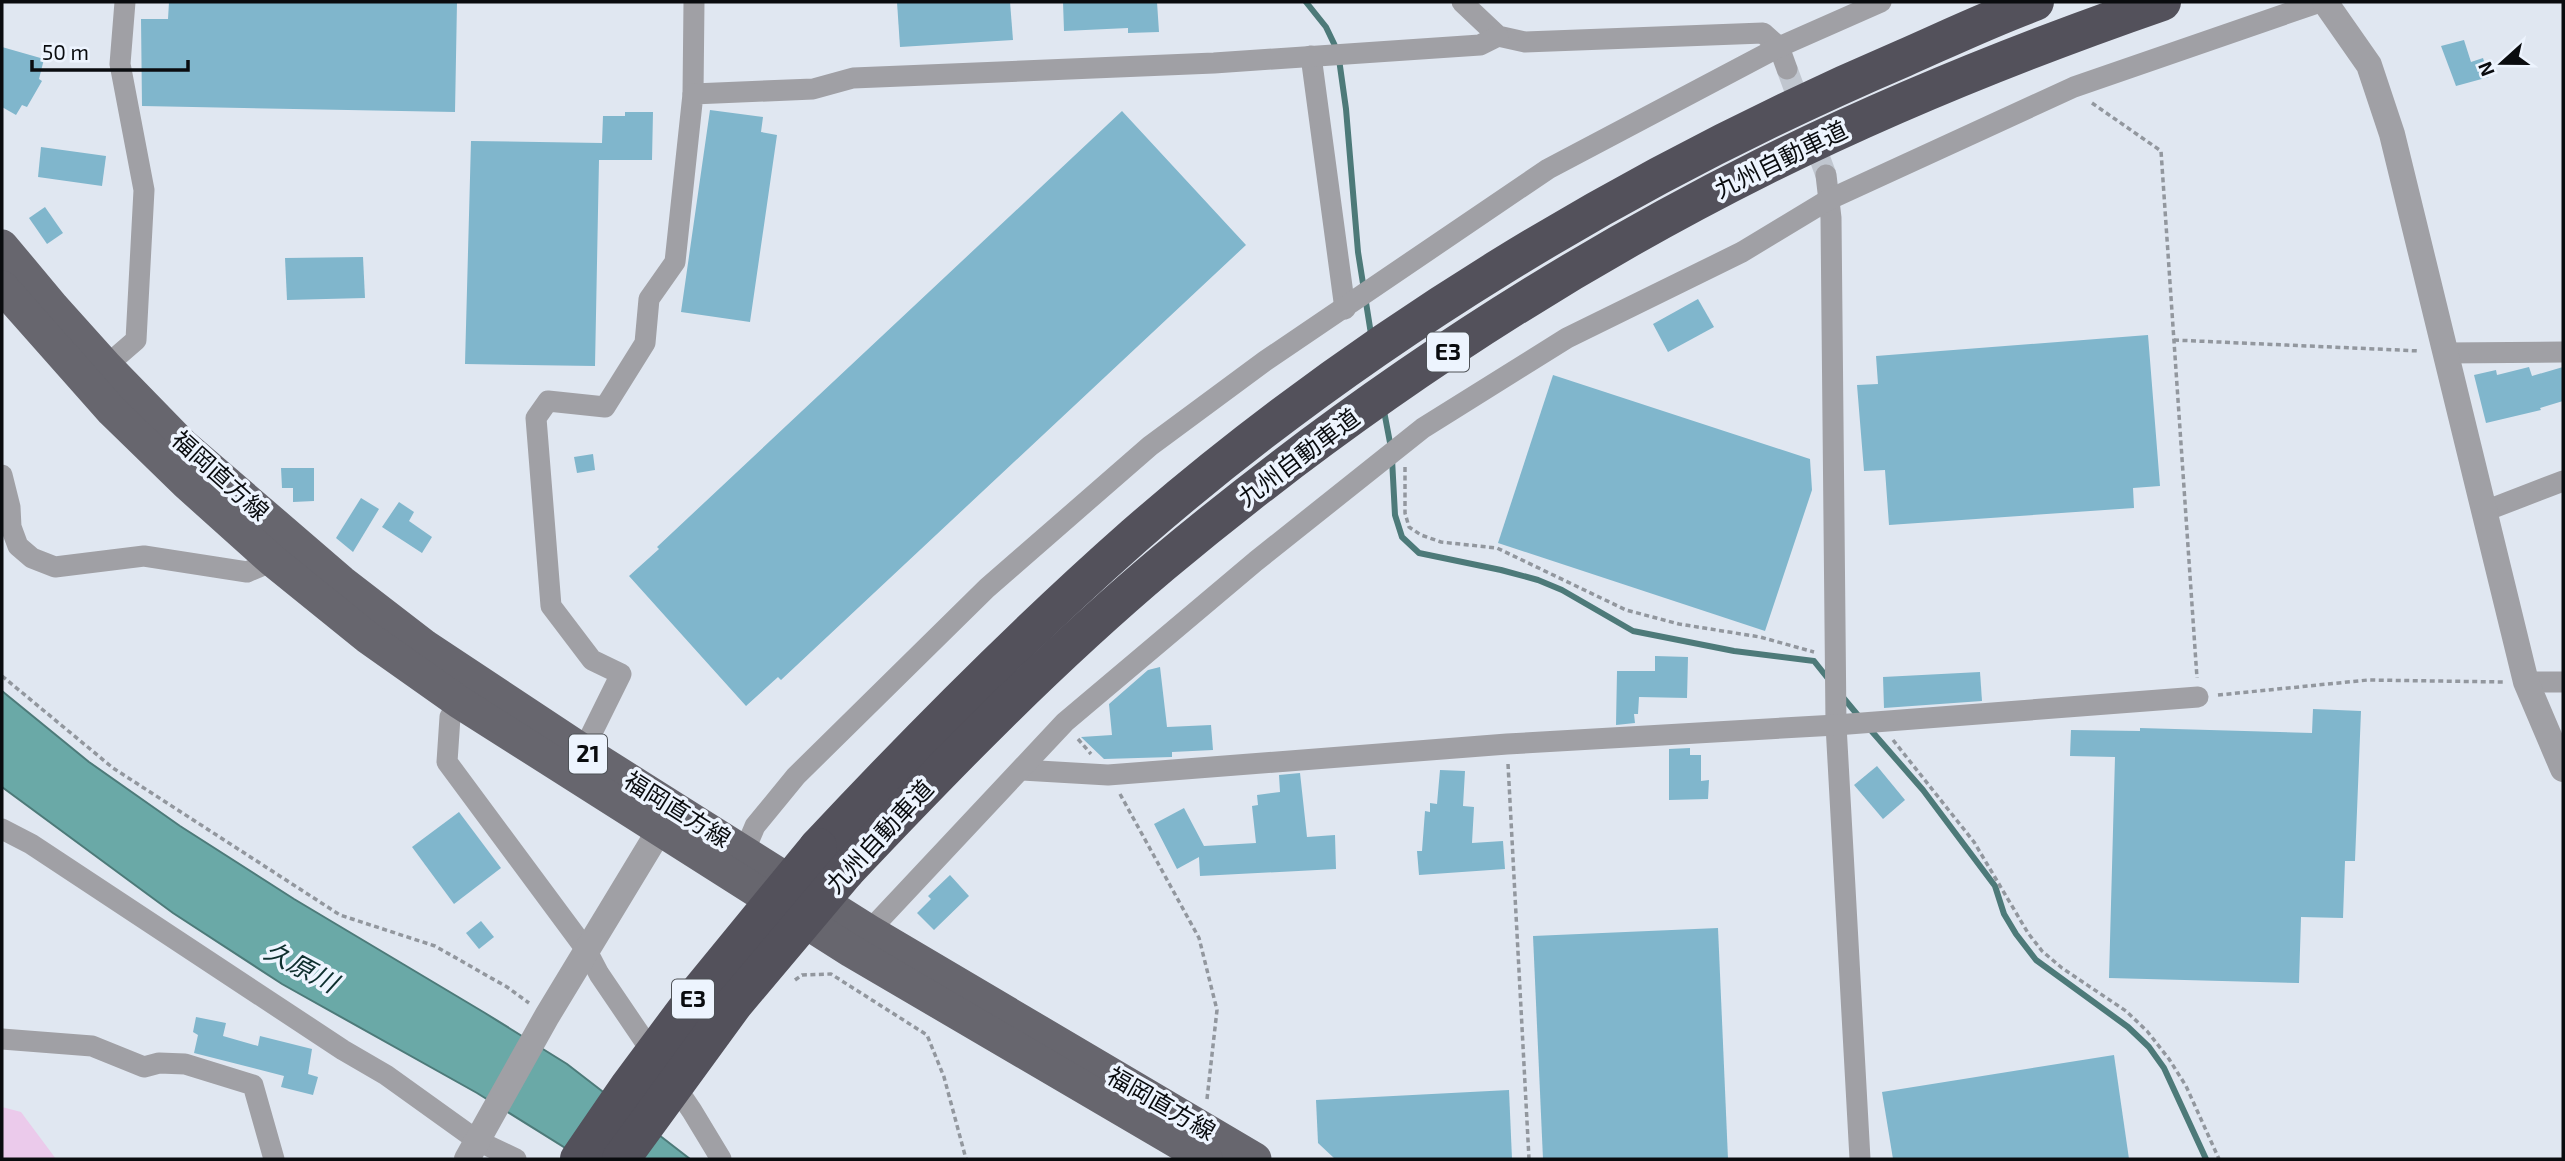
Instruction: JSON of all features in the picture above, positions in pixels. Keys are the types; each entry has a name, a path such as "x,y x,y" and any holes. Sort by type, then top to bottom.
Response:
{"highway":[{"name":"九州自動車道","path":"621,1159 734,1004 832,860 969,690 1136,535 1251,440 1341,373 1456,296 1657,176 1851,80 2035,2"},
{"name":"九州自動車道","path":"579,1159 698,992 832,860 993,720 1161,564 1353,416 1480,330 1675,213 1765,166 1870,117 2043,43 2162,2"}],"main road":[{"name":"福岡直方線","path":"2,246 106,366 183,445 342,582 577,762 666,819 851,951 1203,1151 1255,1159"},
{"name":"福岡直方線","path":"2,287 112,411 273,561 367,637 459,702 577,762"},
{"name":"福岡直方線","path":"666,819 744,852 1203,1151"}],"street":[{"path":"106,366 136,340 144,191 120,64 125,2"},
{"path":"577,762 621,674 592,660 551,606 536,418 548,401 605,407 645,343 649,299 675,262 692,94 694,2"},
{"path":"1462,2 1498,36 1525,42 1763,33 1779,47 1787,69"},
{"path":"744,852 755,826 796,776 987,588 1150,446 1265,362 1548,170 1779,47 1881,2"},
{"path":"869,932 1065,722 1256,561 1423,428 1567,338 1742,252 1828,200 2074,87 2320,2"},
{"path":"2325,2 2369,65 2392,134 2526,682 2563,769"},
{"path":"692,94 813,89 853,78 1311,56 1480,45 1498,36"},
{"path":"1311,56 1345,309"},
{"path":"1826,175 1831,218 1836,725 1860,1159"},
{"path":"2445,353 2563,352"},
{"path":"2,475 10,507 11,527 18,546 32,558 55,566 144,555 247,572 273,561"},
{"path":"2485,511 2563,481"},
{"path":"2526,682 2563,682"},
{"path":"1022,770 1108,775 1507,744 1836,725 2198,697"},
{"path":"459,702 450,717 447,762 587,951 599,974 692,1111 721,1159"},
{"path":"472,1150 547,1016 666,819"},
{"path":"2,829 32,844 343,1051 386,1075 472,1150 516,1159"},
{"path":"2,1039 92,1046 144,1067 159,1063 185,1064 253,1085 274,1159"}],"path":[{"path":"2074,87 2084,98 2161,151 2198,697 2368,680 2526,682"},
{"path":"2174,340 2445,353"},
{"path":"1404,444 1405,513 1409,527 1421,535 1441,541 1497,548 1626,610 1679,624 1760,637 1811,651 1836,663"},
{"path":"2,676 113,768 340,915 435,946 507,988 547,1016"},
{"path":"1065,722 1108,775 1129,808 1199,938 1217,1010 1203,1151"},
{"path":"1879,722 1974,842 2028,933 2042,951 2062,968 2126,1011 2147,1031 2169,1059 2186,1086 2219,1159"},
{"path":"1507,744 1529,1159"},
{"path":"792,982 802,975 831,974 927,1035 944,1077 966,1159"}],"shaded area":[{"path":"2,1107 21,1112 56,1159 2,1159"}],"water":[{"name":"久原川","path":"2,691 89,762 180,826 294,899 567,1064 690,1159 583,1159 477,1093 282,984 173,913 2,787"}],"building":[{"path":"169,2 457,2 455,112 142,106 141,19 168,19"},
{"path":"897,2 1010,2 1013,40 900,47"},
{"path":"1063,2 1157,2 1159,32 1128,33 1128,28 1064,31"},
{"path":"2464,40 2471,62 2483,58 2489,77 2456,86 2441,46"},
{"path":"2,47 44,59 39,79 42,81 27,107 22,105 16,115 2,107"},
{"path":"710,110 763,117 761,132 777,135 750,322 681,312"},
{"path":"1122,111 1246,245 781,680 778,677 746,706 629,576"},
{"path":"625,112 653,112 652,160 599,160 595,366 465,364 471,141 602,143 603,116 625,116"},
{"path":"41,147 106,156 102,186 38,177"},
{"path":"45,207 63,233 47,244 29,218"},
{"path":"363,257 365,298 287,300 285,258"},
{"path":"1698,299 1714,327 1668,352 1653,324"},
{"path":"2148,335 2160,486 2133,488 2134,508 1889,525 1885,470 1864,471 1857,385 1878,384 1876,356"},
{"path":"2529,367 2532,376 2563,367 2563,401 2540,408 2541,410 2486,423 2474,375 2496,370 2497,375"},
{"path":"1553,375 1810,459 1812,490 1765,631 1498,543"},
{"path":"593,454 595,470 577,473 574,457"},
{"path":"281,468 314,468 314,501 293,502 293,488 282,488"},
{"path":"361,498 379,509 353,552 336,538"},
{"path":"399,502 414,512 409,521 432,537 422,553 382,527"},
{"path":"1655,656 1688,657 1687,698 1639,697 1638,714 1634,714 1635,723 1616,725 1617,671 1655,671"},
{"path":"1160,667 1167,727 1211,725 1213,750 1172,752 1172,757 1104,759 1081,737 1112,735 1109,704 1148,670"},
{"path":"1980,672 1982,701 1884,708 1883,677"},
{"path":"2313,709 2361,711 2355,861 2345,861 2343,918 2301,917 2299,983 2109,978 2115,757 2070,756 2071,730 2140,731 2140,728 2312,733"},
{"path":"1690,748 1690,755 1701,755 1701,781 1709,780 1708,799 1669,800 1669,749"},
{"path":"1877,766 1905,800 1883,819 1854,785"},
{"path":"1440,770 1465,771 1463,806 1474,807 1472,843 1503,841 1505,869 1419,875 1417,851 1422,851 1425,811 1430,812 1430,803 1437,804"},
{"path":"1300,773 1307,837 1335,835 1336,869 1200,876 1199,857 1177,869 1154,824 1184,808 1204,846 1256,843 1252,806 1258,805 1257,795 1280,792 1279,775"},
{"path":"459,812 501,868 454,904 412,847"},
{"path":"950,875 969,896 934,930 917,913 931,899 928,896"},
{"path":"481,921 494,937 479,949 466,933"},
{"path":"1718,928 1728,1159 1543,1159 1533,936"},
{"path":"196,1017 226,1023 223,1036 258,1046 260,1036 312,1049 308,1074 318,1077 313,1095 281,1087 284,1076 194,1053 198,1035 193,1032"},
{"path":"2114,1055 2129,1159 1893,1159 1882,1092"},
{"path":"1509,1090 1512,1159 1335,1159 1318,1143 1316,1100"}],"waterway":[{"path":"1306,2 1326,27 1338,52 1346,109 1358,252 1371,334"},
{"path":"1384,411 1391,448"},
{"path":"1392,459 1395,515 1402,537 1419,553 1538,580 1562,590 1633,631 1734,651 1814,661 1830,681"},
{"path":"1841,695 1861,719"},
{"path":"1868,727 1923,790 1995,886 2004,914 2036,960 2128,1027 2149,1047 2164,1068 2206,1159"}],"tunnel":[{"path":"1787,69 1826,175"}]}
